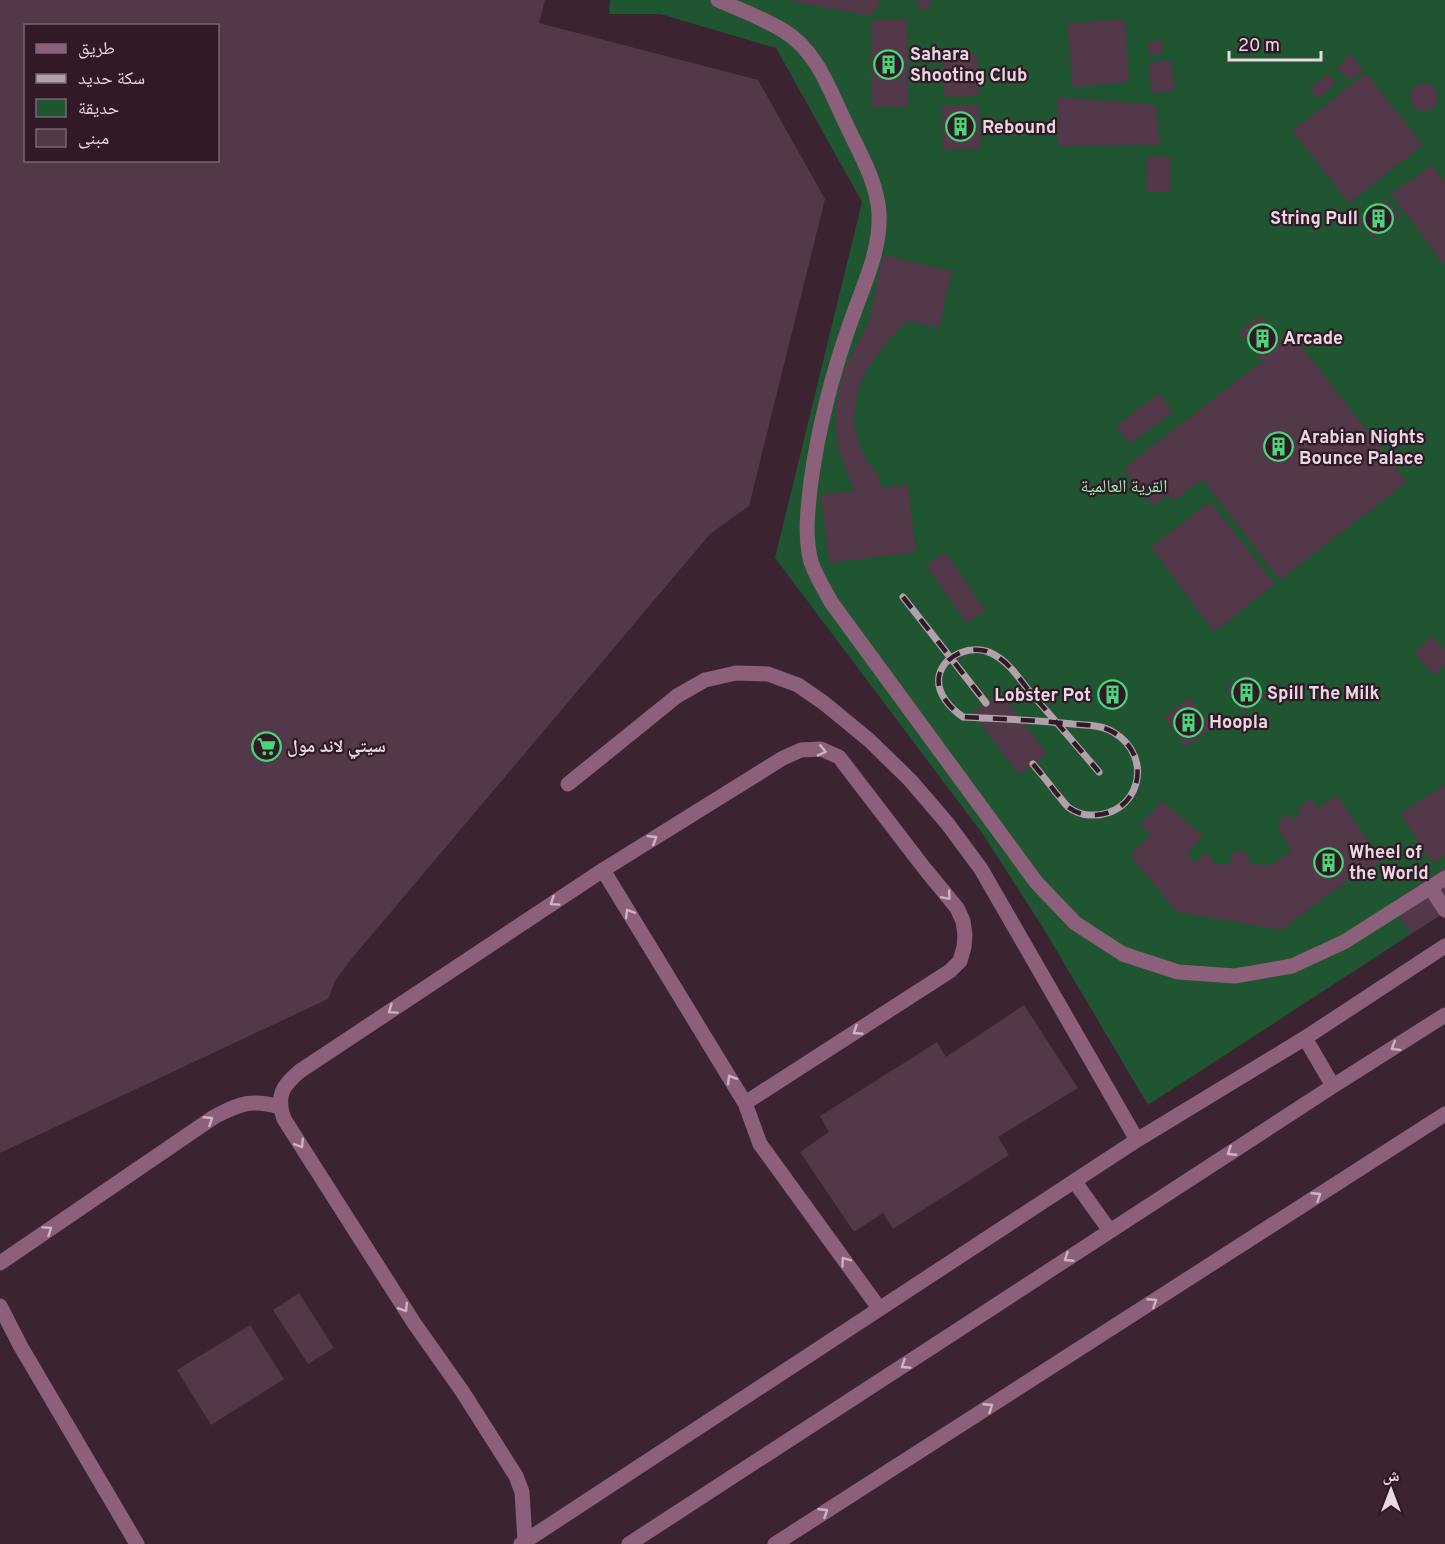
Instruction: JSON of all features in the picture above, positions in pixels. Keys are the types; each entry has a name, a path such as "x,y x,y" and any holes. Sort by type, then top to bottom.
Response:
{"street":[{"path":"718,0 784,32 800,44 813,59 865,164 876,192 879,212 876,251 839,354 816,452 807,516 807,538 811,561 831,603 1036,882 1075,923 1123,954 1178,972 1235,976 1292,966 1344,942 1445,878"},
{"path":"568,784 677,696 705,680 736,673 768,674 798,685 869,740 910,780 947,823 981,869 1137,1140"},
{"path":"524,1543 523,1501 516,1476 462,1391 414,1323 284,1119 280,1107 281,1094 285,1086 300,1071 603,870 783,758 801,750 821,749 839,757 957,908 963,921 964,947 960,961 950,971 745,1103"},
{"path":"603,870 745,1103 760,1144 879,1308"},
{"path":"1430,887 1445,909"},
{"path":"524,1543 1137,1140 1305,1038 1445,946"},
{"path":"629,1544 1445,1015"},
{"path":"1305,1038 1333,1086"},
{"path":"0,1263 214,1117 251,1102 264,1102 280,1107"},
{"path":"775,1544 1445,1114"},
{"path":"1075,1182 1110,1231"},
{"path":"0,1306 21,1347 137,1544"}],"green space":[{"name":"القرية العالمية","path":"610,0 1445,0 1445,912 1148,1105 1042,926 982,833 775,558 862,202 776,48 660,14 609,14"}],"building":[{"name":"سيتي لاند مول","path":"0,0 545,0 539,23 758,80 825,199 749,506 710,534 353,957 335,981 328,999 0,1153"},
{"path":"790,0 881,0 871,16"},
{"path":"918,0 930,0 930,9 918,9"},
{"name":"Sahara Shooting Club","path":"907,19 908,107 872,107 871,20"},
{"path":"1125,19 1129,82 1073,88 1067,23"},
{"path":"1161,40 1163,54 1149,55 1147,42"},
{"path":"977,53 979,96 944,97 943,54"},
{"path":"1350,54 1363,70 1349,81 1337,67"},
{"path":"1170,59 1175,90 1153,94 1148,63"},
{"path":"1328,73 1336,83 1318,99 1310,89"},
{"path":"1366,73 1423,145 1349,203 1292,131"},
{"path":"1424,83 1434,87 1438,97 1434,107 1424,111 1414,107 1410,97 1414,87"},
{"path":"1057,97 1156,105 1160,145 1058,146"},
{"name":"Rebound","path":"979,105 980,149 943,150 942,106"},
{"path":"1147,156 1171,157 1170,192 1146,192"},
{"path":"1432,165 1445,182 1445,266 1391,194"},
{"name":"String Pull","path":"1386,199 1400,217 1372,238 1358,219"},
{"path":"883,255 952,271 939,328 908,321 891,337 867,369 859,386 855,405 854,424 859,443 866,460 878,475 882,488 908,484 916,552 829,563 821,495 854,491 840,455 836,433 839,390 845,369 868,325"},
{"name":"Arabian Nights Bounce Palace","path":"1261,315 1284,345 1294,337 1407,482 1280,580 1202,479 1173,501 1168,495 1153,506 1123,469 1262,361 1239,331"},
{"path":"1159,393 1173,412 1130,444 1116,426"},
{"path":"1210,502 1275,584 1214,632 1151,547"},
{"path":"945,552 986,610 967,623 926,566"},
{"path":"1432,636 1445,650 1445,665 1434,676 1414,653"},
{"name":"Spill The Milk","path":"1248,673 1266,698 1244,713 1226,688"},
{"name":"Lobster Pot","path":"1106,682 1128,692 1120,710 1097,698"},
{"path":"1000,692 1047,754 1019,775 973,713"},
{"name":"Hoopla","path":"1189,697 1213,727 1187,747 1164,717"},
{"path":"1445,785 1445,856 1433,864 1400,813"},
{"name":"Wheel of the World","path":"1337,795 1381,861 1362,876 1359,872 1281,930 1177,912 1130,856 1151,834 1139,825 1162,801 1203,836 1187,855 1194,863 1206,852 1216,864 1230,864 1233,852 1241,850 1248,855 1250,864 1270,865 1292,851 1278,830 1281,828 1277,822 1288,814 1292,820 1300,814 1297,809 1312,798 1318,808"},
{"path":"1445,868 1445,912 1411,934 1391,903"},
{"path":"1024,1005 1078,1088 998,1137 1009,1155 893,1229 883,1213 854,1232 800,1152 829,1132 820,1116 937,1042 946,1057"},
{"path":"299,1293 334,1348 308,1364 273,1310"},
{"path":"250,1325 284,1379 211,1425 177,1370"}],"railway":[{"path":"903,597 986,703"},
{"path":"1033,764 1068,807 1083,814 1106,813 1120,807 1130,797 1136,784 1137,770 1134,756 1126,743 1109,730 1088,725 1073,724 1059,723 1046,722 1032,721 963,717 945,700 940,688 939,676 942,668 953,657 976,650 991,653 1003,660 1013,670 1030,692 1056,722 1064,732 1099,772"}],"place":[{"name":"Sahara Shooting Club","path":"889,64"},
{"name":"Rebound","path":"961,127"},
{"name":"String Pull","path":"1379,218"},
{"name":"Arcade","path":"1262,338"},
{"name":"Arabian Nights Bounce Palace","path":"1278,447"},
{"name":"Spill The Milk","path":"1246,693"},
{"name":"Lobster Pot","path":"1112,695"},
{"name":"Hoopla","path":"1188,722"},
{"name":"سيتي لاند مول","path":"266,746"},
{"name":"Wheel of the World","path":"1328,862"}]}
